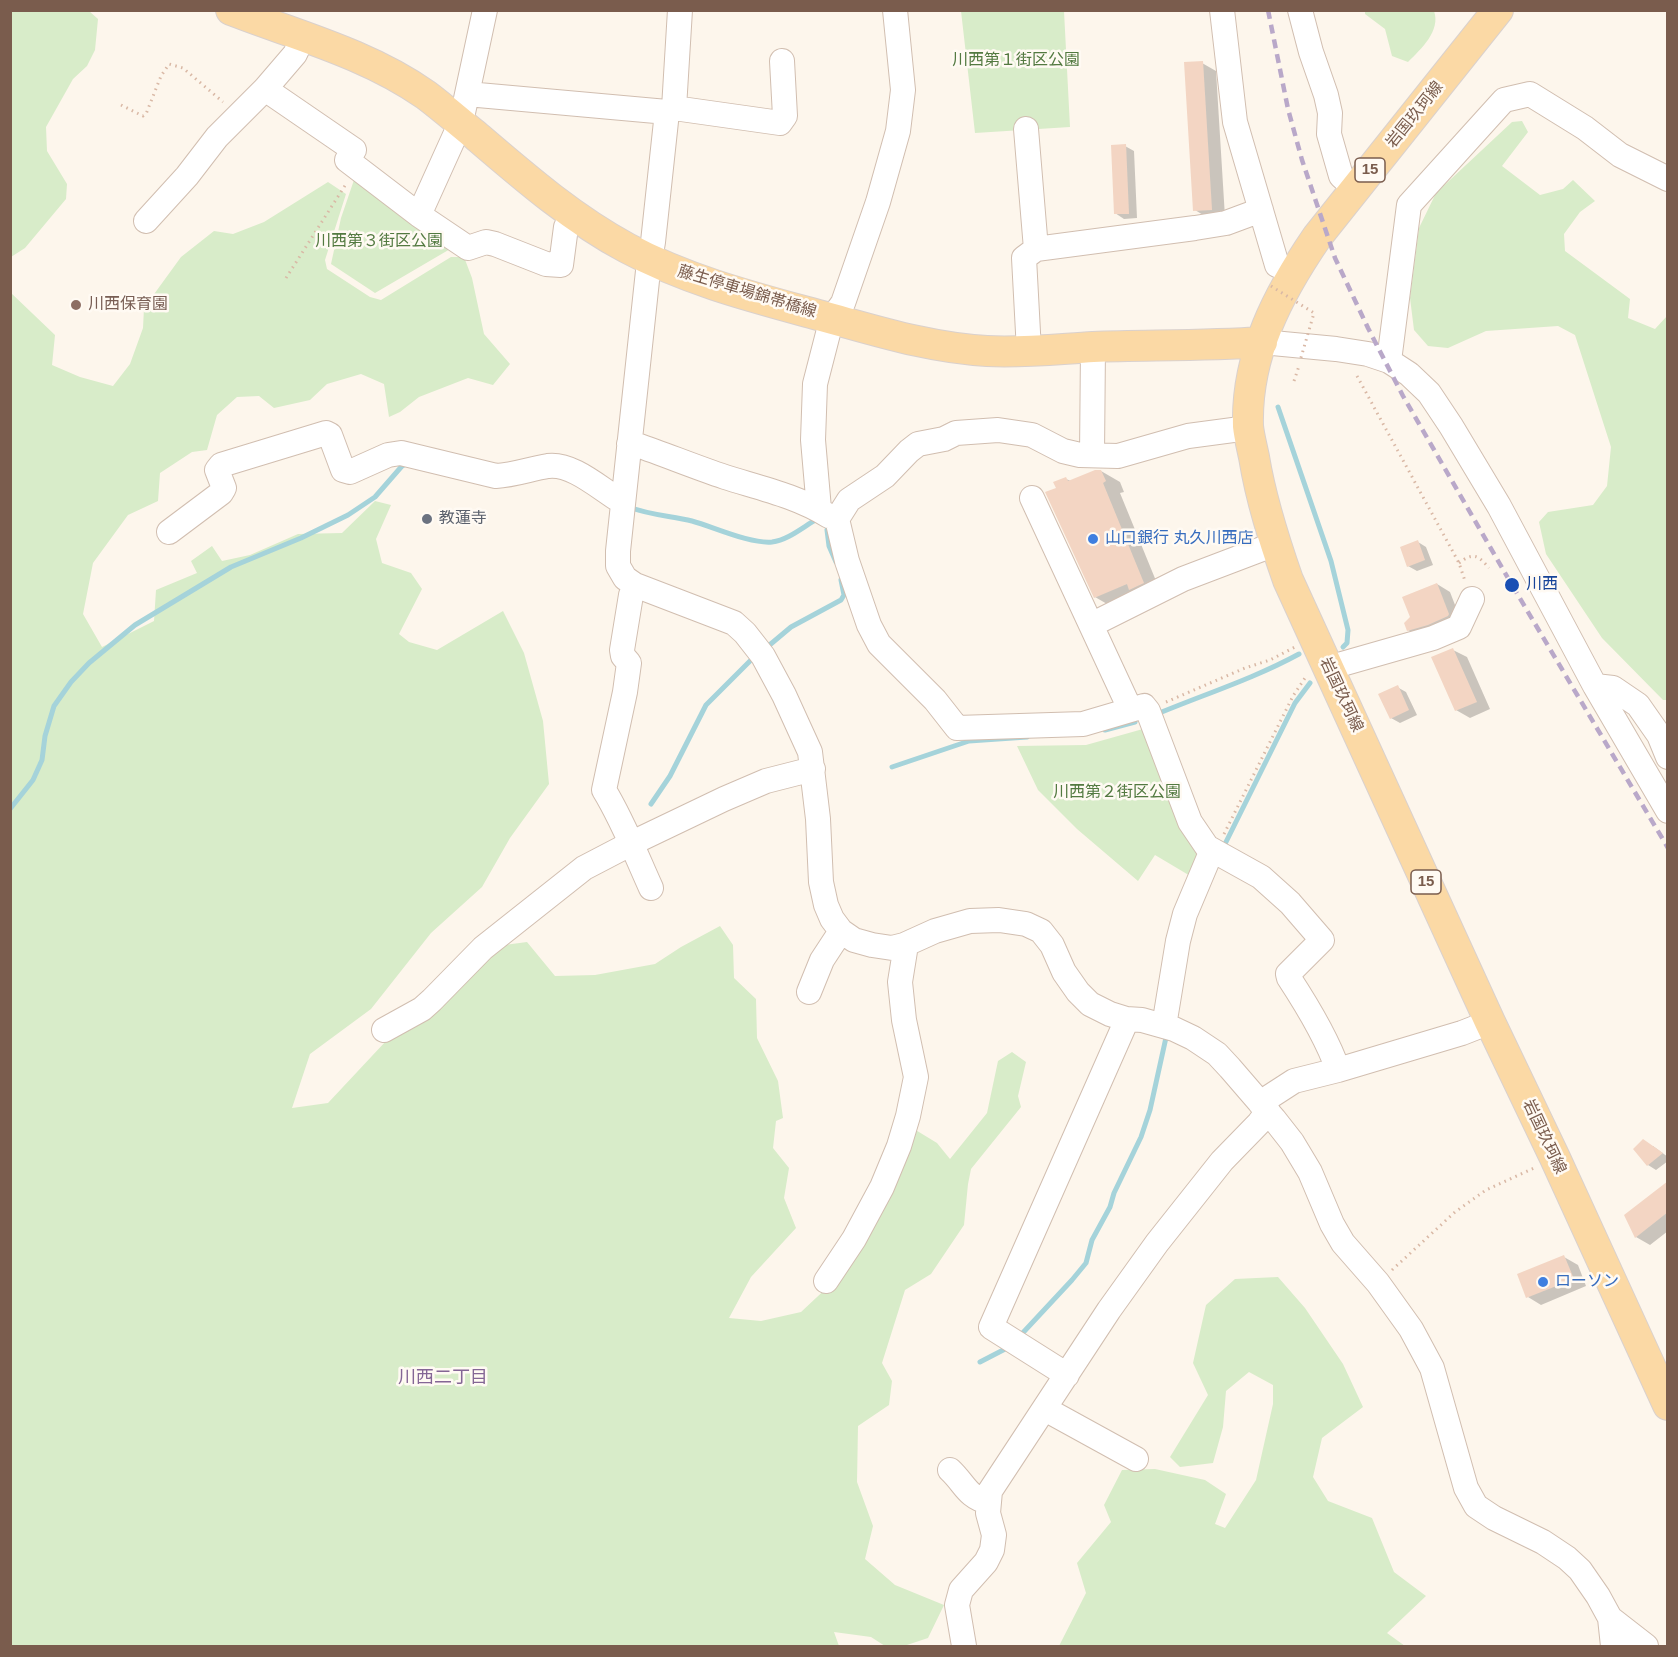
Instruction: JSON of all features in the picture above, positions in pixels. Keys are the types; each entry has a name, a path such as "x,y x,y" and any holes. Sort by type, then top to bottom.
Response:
{"main road":[{"name":"藤生停車場錦帯橋線","path":"231,10 355,56 393,75 425,95 574,214 626,248 693,279 896,336 944,347 988,351 1029,351 1262,342"},
{"name":"岩国玖珂線","path":"1498,10 1282,279 1250,383 1248,428 1259,490 1275,544 1320,668 1555,1158 1668,1405"}],"street":[{"path":"419,215 460,123 485,10"},
{"path":"680,10 670,110 622,499 618,566 626,578 635,585 734,623 761,652 810,752 818,819 821,882 826,906 832,919 842,931 854,940 892,948 935,931 970,921 999,920 1026,924 1041,931 1052,945 1064,972 1090,1004 1126,1019 1142,1020 1164,1026 1193,1038 1217,1054 1292,1142 1310,1172 1343,1244 1378,1283 1411,1329 1432,1368 1466,1488 1476,1506 1494,1518 1543,1542 1567,1558 1580,1570 1610,1618 1646,1647"},
{"path":"895,10 903,90 898,131 878,202 843,303 832,318 815,384 813,440 828,514 851,572 868,625 879,644 935,700 957,728 1083,724 1139,710"},
{"path":"1222,10 1235,122 1282,279"},
{"path":"1300,10 1328,104 1329,134 1341,176 1355,189"},
{"path":"147,221 187,176 217,137 265,89 295,54 303,37"},
{"path":"467,94 670,110 780,123 785,116 782,61"},
{"path":"265,89 354,150 347,160 355,167 468,248 486,243 495,244 546,264 561,265 566,227 574,214"},
{"path":"1389,361 1409,205 1504,100 1530,94 1585,128 1620,155 1668,179"},
{"path":"1026,129 1036,249"},
{"path":"1029,351 1024,258 1036,249 1226,223 1261,210"},
{"path":"1262,342 1368,354 1389,361 1409,374 1429,393 1499,506 1595,686 1668,811"},
{"path":"1092,455 1093,347"},
{"path":"828,514 885,476 918,444 944,440 956,433 998,429 1032,435 1063,451 1080,455 1118,456 1188,436 1248,428"},
{"path":"169,532 221,493 224,488 217,470 221,465 326,433 330,435 343,470 350,472 388,455 401,453 496,476 507,476 550,466 563,467 572,470 616,498 622,499"},
{"path":"629,444 798,500 828,514"},
{"path":"1032,498 1091,625 1139,710 1190,822 1207,847 1260,877 1290,903 1323,940 1288,974 1329,1048 1338,1070"},
{"path":"1091,625 1199,572 1275,544"},
{"path":"635,585 631,595 622,650 623,656 629,663 627,682 604,790 651,888"},
{"path":"1320,668 1433,638 1459,627 1472,599"},
{"path":"1595,686 1613,688 1638,705 1659,735 1668,757"},
{"path":"384,1029 422,1009 483,948 626,833 724,799 766,781 813,769"},
{"path":"1164,1026 1178,941 1185,914 1217,853"},
{"path":"810,992 822,960 842,931"},
{"path":"826,1281 855,1239 882,1188 908,1116 916,1077 904,1020 900,982 904,945"},
{"path":"1067,1375 991,1327 1126,1019"},
{"path":"964,1647 957,1605 961,1590 986,1562 992,1550 994,1535 988,1513 990,1491 1109,1310 1157,1243 1222,1161 1259,1124 1264,1107 1294,1081 1462,1033 1490,1022"},
{"path":"1045,1409 1136,1459"},
{"path":"950,1470 958,1477 967,1491 978,1500 988,1502"},
{"path":"1610,1618 1613,1647"}],"path":[{"path":"121,105 143,116 146,114 161,76 169,64 183,68 238,115"},
{"path":"286,278 355,167"},
{"path":"1282,279 1314,313 1294,381"},
{"path":"1357,376 1459,563 1472,599"},
{"path":"1459,563 1467,557 1477,557 1489,568"},
{"path":"1139,710 1270,660 1302,644"},
{"path":"1217,853 1220,841 1293,696 1305,677 1320,668"},
{"path":"1378,1283 1455,1212 1486,1190 1555,1158"}],"green space":[{"path":"11,10 89,11 98,19 95,50 87,66 73,79 46,127 47,151 67,184 66,199 25,248 11,257"},
{"name":"川西第１街区公園","path":"961,11 1064,11 1070,127 975,133"},
{"path":"1365,11 1434,11 1435,26 1419,51 1408,62 1392,56 1385,29 1365,14"},
{"path":"1522,121 1528,132 1502,166 1540,195 1563,189 1573,180 1595,201 1580,212 1564,234 1565,251 1630,299 1628,318 1655,329 1667,316 1667,700 1663,700 1602,638 1546,554 1539,522 1548,512 1593,505 1607,486 1611,447 1575,335 1558,326 1486,331 1448,348 1428,346 1414,330 1410,298 1419,228 1436,193 1512,122"},
{"name":"川西第３街区公園","path":"355,177 457,245 375,293 331,264 341,218"},
{"path":"328,182 346,194 325,260 327,269 370,297 381,300 451,257 464,257 472,278 484,334 510,364 493,385 468,378 419,397 400,412 389,417 384,384 361,374 327,384 310,400 274,408 259,396 237,397 217,415 207,450 192,452 160,473 158,501 128,515 93,563 83,614 102,647 154,621 156,590 197,573 191,561 212,546 222,561 250,555 298,534 342,533 375,501 391,505 376,539 382,563 411,573 422,589 399,634 409,642 437,650 503,611 524,653 543,721 549,784 510,838 482,887 431,933 371,1009 310,1054 292,1108 328,1103 386,1041 452,997 497,946 527,942 555,976 595,975 655,964 720,926 733,945 734,978 756,999 757,1038 778,1081 783,1118 776,1121 773,1148 789,1168 784,1198 796,1228 751,1277 729,1318 761,1321 801,1312 848,1268 914,1129 937,1143 950,1159 987,1113 998,1061 1012,1052 1026,1062 1018,1096 1021,1107 971,1169 964,1225 931,1274 905,1290 882,1363 892,1381 889,1405 858,1426 857,1482 873,1526 865,1559 895,1585 944,1605 928,1638 904,1646 885,1646 871,1637 834,1632 839,1646 11,1646 10,292 55,335 52,365 80,377 113,386 130,364 143,328 144,308 181,257 214,231 233,234 264,222"},
{"name":"川西第２街区公園","path":"1150,727 1201,850 1192,877 1155,855 1138,881 1077,829 1038,790 1017,746 1086,745"},
{"path":"1278,1277 1305,1308 1343,1364 1363,1407 1322,1438 1313,1477 1328,1501 1372,1518 1394,1572 1426,1596 1387,1633 1405,1646 1059,1646 1086,1593 1077,1563 1111,1522 1104,1505 1122,1470 1155,1469 1205,1480 1226,1494 1215,1524 1225,1528 1256,1480 1273,1404 1273,1385 1249,1372 1226,1391 1223,1427 1213,1463 1180,1467 1170,1457 1208,1395 1193,1363 1206,1305 1235,1279"}],"building":[{"path":"1203,61 1212,210 1193,211 1184,62"},
{"path":"1126,144 1129,214 1114,214 1111,145"},
{"name":"山口銀行 丸久川西店","path":"1095,470 1101,470 1106,481 1103,483 1144,583 1129,590 1127,584 1094,598 1045,492 1056,488 1053,482 1066,477 1068,481"},
{"path":"1418,540 1425,560 1407,567 1400,547"},
{"path":"1437,583 1448,616 1407,631 1404,623 1410,617 1402,597"},
{"path":"1453,648 1477,702 1455,711 1431,657"},
{"path":"1398,685 1409,710 1390,719 1378,694"},
{"path":"1643,1139 1663,1153 1647,1166 1633,1149"},
{"path":"1668,1181 1668,1212 1635,1238 1624,1215"},
{"path":"1564,1255 1574,1279 1526,1298 1517,1274"}],"waterway":[{"path":"1278,407 1331,561 1348,630 1347,643 1343,647"},
{"path":"10,809 33,780 42,760 45,736 54,706 71,682 89,663 135,625 231,567 301,538 348,515 375,497 402,466 408,463"},
{"path":"629,507 692,521 743,538 763,542 784,539 817,519"},
{"path":"827,530 829,546 836,562"},
{"path":"766,648 791,627 841,600 844,595 841,580"},
{"path":"1157,714 1247,679 1299,654"},
{"path":"651,804 670,776 706,705 754,657"},
{"path":"1223,848 1295,703 1310,683"},
{"path":"1105,730 1135,722"},
{"path":"892,767 969,741 1027,737"},
{"path":"1018,1338 1086,1263 1092,1240 1110,1207 1114,1193 1141,1137 1150,1110 1167,1033"},
{"path":"980,1362 1009,1347"}],"railway":[{"path":"1268,10 1288,109 1302,160 1335,258 1368,328 1403,396 1512,585 1668,848"}],"place":[{"name":"川西保育園","path":"76,305"},
{"name":"教蓮寺","path":"427,519"},
{"name":"山口銀行 丸久川西店","path":"1093,539"},
{"name":"川西","path":"1512,585"},
{"name":"ローソン","path":"1543,1282"}],"district":[{"name":"川西二丁目","path":"443,1378"}]}
